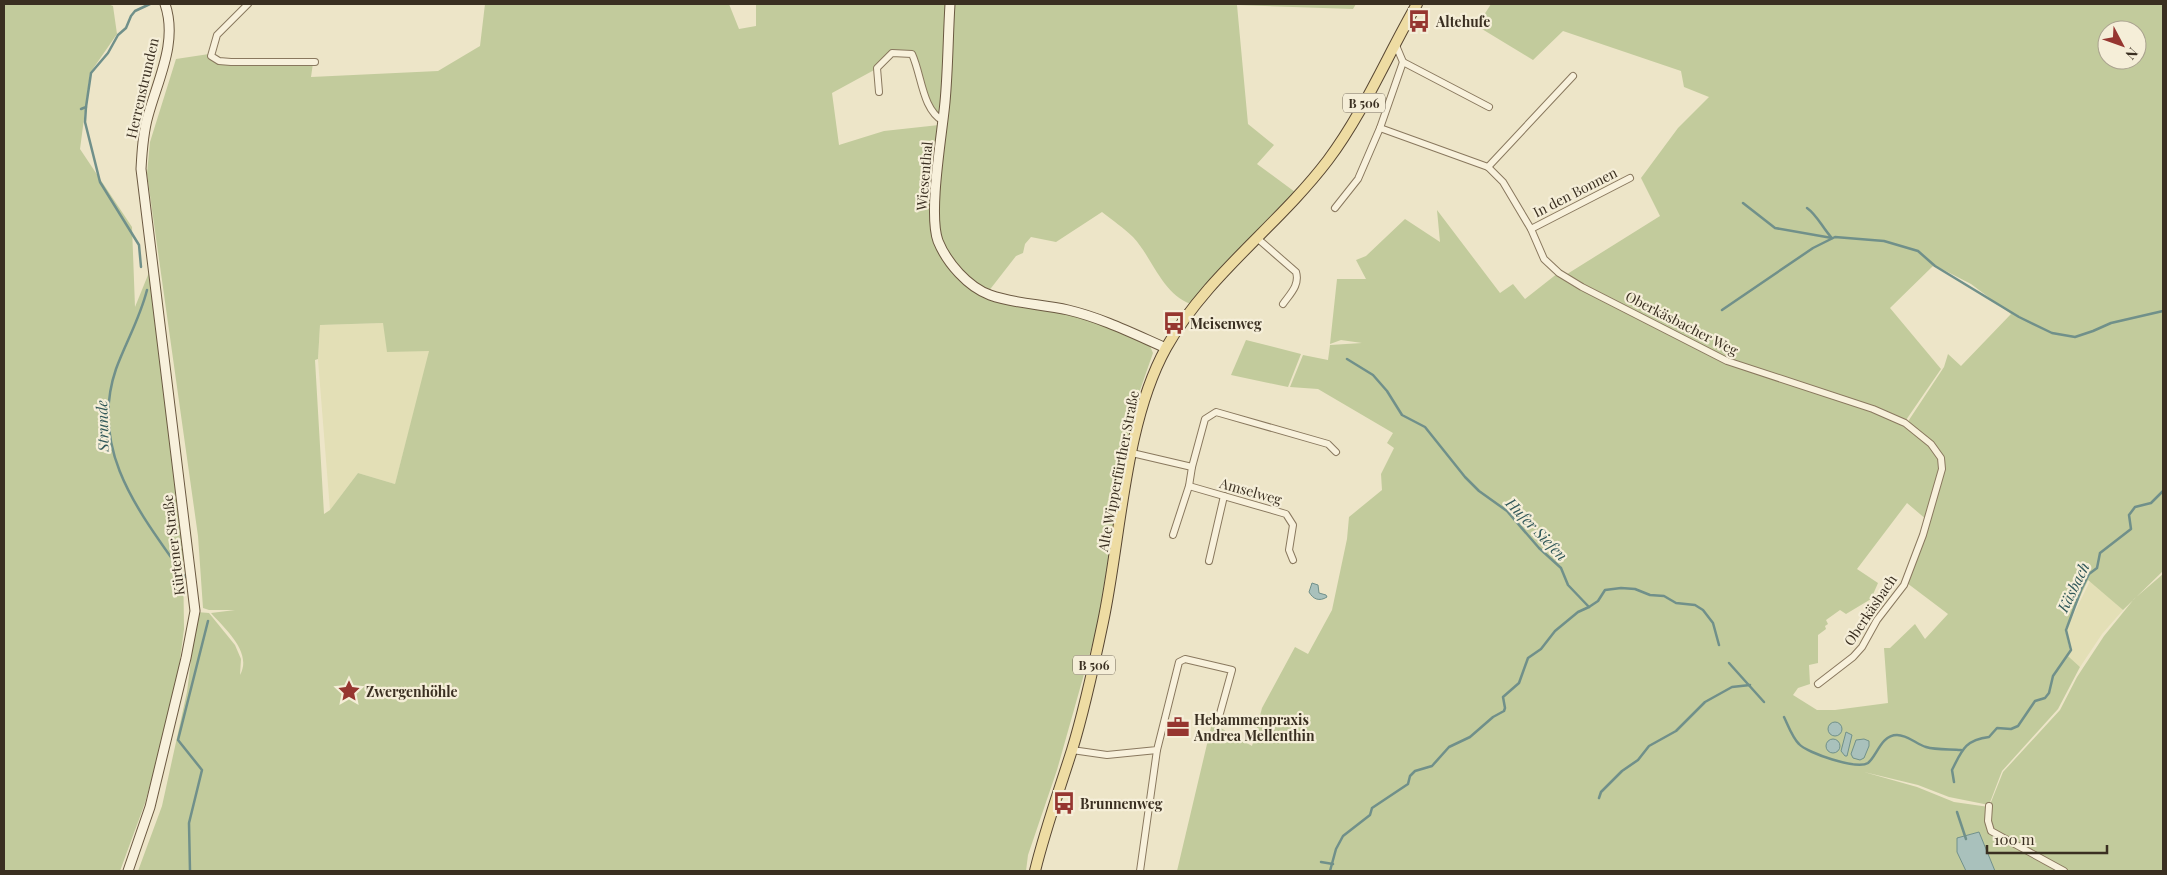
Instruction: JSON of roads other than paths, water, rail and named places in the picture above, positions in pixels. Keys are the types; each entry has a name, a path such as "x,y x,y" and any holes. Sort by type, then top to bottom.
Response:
{"main road":[{"name":"Wiesenthal","path":"950,4 943,121 934,220 938,241 951,263 972,285 996,297 1067,310 1101,320 1166,348"},
{"name":"Alte Wipperfürther Straße","path":"1035,871 1088,692 1104,620 1132,453 1149,385 1166,348 1205,294 1300,194 1328,160 1363,105 1417,4"},
{"name":"Herrenstrunden","path":"146,208 141,169 142,144 170,40 166,7"},
{"name":"Kürtener Straße","path":"128,871 150,807 186,658 195,611 146,208"}],"street":[{"path":"248,4 217,35 211,56 219,61 231,62 315,62"},
{"path":"1395,43 1403,62 1489,107"},
{"path":"879,92 877,68 892,53 912,54 920,71 926,100 934,116 943,121"},
{"path":"1336,208 1358,179 1380,128 1403,62"},
{"path":"1488,167 1573,76"},
{"name":"Oberkäsbacher Weg","path":"1380,128 1488,167 1503,182 1530,229 1544,259 1558,273 1582,287 1727,361 1874,409 1905,422 1931,444 1940,458 1942,469 1923,535"},
{"name":"In den Bonnen","path":"1530,229 1630,178"},
{"path":"1257,238 1296,272 1298,278 1296,286 1283,304"},
{"path":"1173,535 1189,486 1205,418 1216,412 1328,444 1336,452"},
{"path":"1132,453 1192,467"},
{"name":"Amselweg","path":"1189,486 1286,514 1293,525 1289,550 1293,560"},
{"path":"1210,562 1224,496"},
{"name":"Oberkäsbach","path":"1818,684 1853,657 1862,646 1877,620 1904,585 1923,535"},
{"path":"1140,871 1158,750 1179,662 1185,659 1232,670 1219,717"},
{"path":"1072,750 1107,755 1158,750"},
{"path":"1989,806 1988,821 1992,830 2064,871"}],"water":[{"path":"1312,583 1318,585 1319,593 1327,597 1317,599 1312,596 1309,592"},
{"path":"1832,722 1838,722 1842,729 1838,736 1832,736 1828,732 1828,726"},
{"path":"1846,732 1852,735 1847,756 1845,756 1841,751"},
{"path":"1833,739 1838,741 1840,746 1838,751 1833,753 1828,751 1826,746 1828,741"},
{"path":"1864,739 1869,741 1869,746 1864,758 1860,760 1853,758 1851,754 1856,740"},
{"path":"1979,832 1995,871 1966,871 1957,852 1957,838"}],"waterway":[{"name":"Strunde","path":"81,109 86,107 91,73 108,53 118,35 126,28 135,11 150,4"},
{"name":"Strunde","path":"86,107 85,122 100,182 139,245 141,267"},
{"path":"1743,203 1775,228 1832,238"},
{"path":"1807,208 1814,214 1831,237"},
{"path":"1722,310 1813,248 1835,237 1884,241 1918,251 1935,266 2019,317 2052,333 2075,337 2111,323 2163,311"},
{"name":"Strunde","path":"147,290 141,310 116,369 109,399 109,427 114,454 136,505 185,577"},
{"name":"Hufer Siefen","path":"1347,359 1373,375 1387,391 1402,415 1425,427 1465,477 1479,491 1507,511 1539,548 1561,568 1568,585 1589,607 1598,601 1605,590 1621,588 1635,589 1650,595 1664,596 1676,603 1695,605 1703,610 1713,623 1719,645"},
{"name":"Käsbach","path":"1954,782 1952,770 1969,743 1989,737 1997,728 2011,729 2018,726 2035,701 2045,698 2049,693 2053,676 2071,650 2066,630 2081,590 2089,574 2097,568 2100,553 2131,529 2129,515 2135,507 2151,503 2163,491"},
{"path":"1330,871 1336,849 1343,836 1370,815 1372,808 1408,784 1410,776 1415,771 1432,766 1449,747 1470,737 1493,717 1504,711 1503,697 1519,683 1528,658 1541,649 1555,631 1578,612 1589,607"},
{"name":"Strunde","path":"190,871 189,823 202,770 178,740 208,621"},
{"name":"Hufer Siefen","path":"1729,663 1764,702"},
{"path":"1599,798 1601,792 1622,771 1638,760 1649,746 1676,731 1705,702 1732,687 1750,685"},
{"name":"Hufer Siefen","path":"1784,717 1794,738 1804,748 1821,756 1843,762 1862,765 1868,763 1887,738 1897,735 1905,736 1922,746 1930,748 1961,750"},
{"name":"Käsbach","path":"1957,812 1966,839"},
{"path":"1321,862 1333,864"}],"place":[{"name":"Altehufe","path":"1419,21"},
{"name":"Meisenweg","path":"1174,323"},
{"name":"Zwergenhöhle","path":"349,691"},
{"name":"Hebammenpraxis Andrea Mellenthin","path":"1178,727"},
{"name":"Brunnenweg","path":"1064,803"}]}
